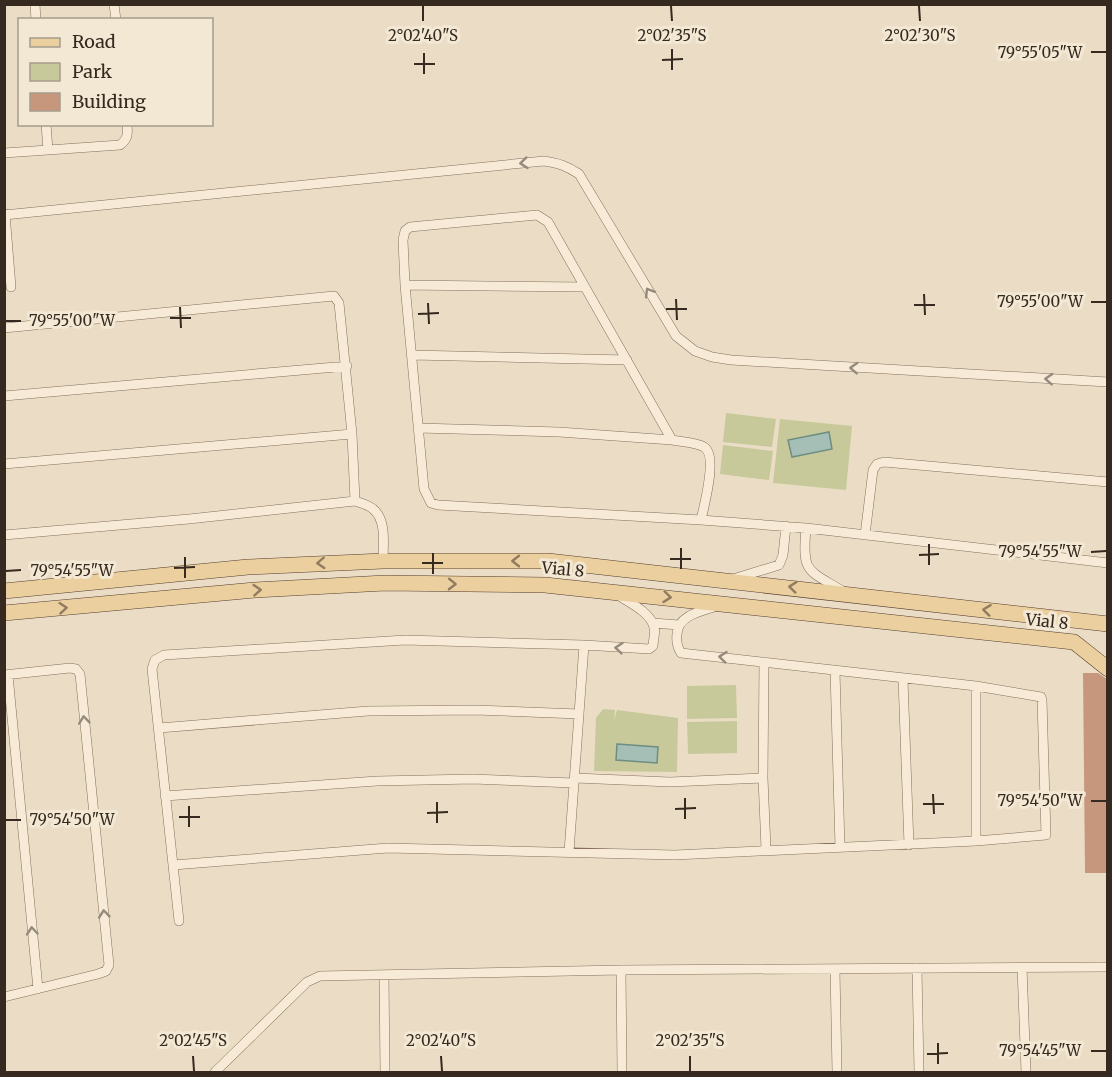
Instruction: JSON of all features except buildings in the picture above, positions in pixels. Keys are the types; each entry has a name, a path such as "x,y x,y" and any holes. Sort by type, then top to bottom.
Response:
{"main road":[{"name":"Vial 8","path":"7,591 248,567 383,561 548,561 1107,624"},
{"name":"Vial 8","path":"4,613 255,590 385,583 545,585 1074,642 1107,669"}],"street":[{"path":"46,126 48,150"},
{"path":"4,153 120,145 126,141 127,126"},
{"path":"11,287 5,214 544,161 567,166 579,174 676,336 695,351 712,357 791,364 1107,382"},
{"path":"672,440 548,222 537,215 410,227 405,231 403,240 405,285 418,428 424,489 431,503 438,506 786,526 1107,563"},
{"path":"405,285 585,287"},
{"path":"4,328 334,296 339,303 347,366 355,501"},
{"path":"412,355 627,360"},
{"path":"4,396 347,366"},
{"path":"418,428 559,432 672,440 704,447 709,452 711,464 701,520"},
{"path":"4,464 352,434"},
{"path":"865,535 873,470 877,464 884,462 1107,482"},
{"path":"4,528 5,535 189,519 355,501 374,509 379,517 382,526 383,561"},
{"path":"728,580 779,565 783,556 786,526"},
{"path":"806,528 804,557 807,566 811,571 846,593"},
{"path":"783,556 804,557"},
{"path":"179,921 152,669 154,660 164,656 405,640 649,649 653,646 655,629 653,623 614,592"},
{"path":"173,865 388,848 675,855 766,849 909,845 1045,836 1047,832 1042,700 1038,695 681,653 676,641 679,626 688,617 723,603"},
{"path":"653,623 679,626"},
{"path":"570,852 584,645"},
{"path":"765,662 763,778 766,849"},
{"path":"4,997 38,989 98,974 106,971 109,965 80,674 76,669 70,668 6,675 38,989"},
{"path":"835,671 840,848"},
{"path":"903,679 909,845"},
{"path":"976,686 976,841"},
{"path":"159,728 368,711 475,710 579,714"},
{"path":"165,796 377,781 473,779 670,782 763,778"},
{"path":"1022,967 1026,1072"},
{"path":"215,1072 307,982 320,976 621,970 1107,967"},
{"path":"917,968 919,1072"},
{"path":"621,970 622,1072"},
{"path":"835,970 837,1072"},
{"path":"384,975 386,1072"},
{"path":"229,1072 230,1058"}],"green space":[{"path":"726,413 776,419 772,447 723,442"},
{"path":"780,419 852,426 846,490 773,483"},
{"path":"723,445 773,451 769,480 720,474"},
{"path":"736,685 737,718 687,719 687,686"},
{"path":"603,709 615,710 614,720 617,710 678,718 677,772 594,771 596,718"},
{"path":"737,721 737,753 688,754 687,722"}],"water":[{"path":"829,432 832,449 792,457 788,440"},
{"path":"617,744 658,747 657,763 616,760"}]}
